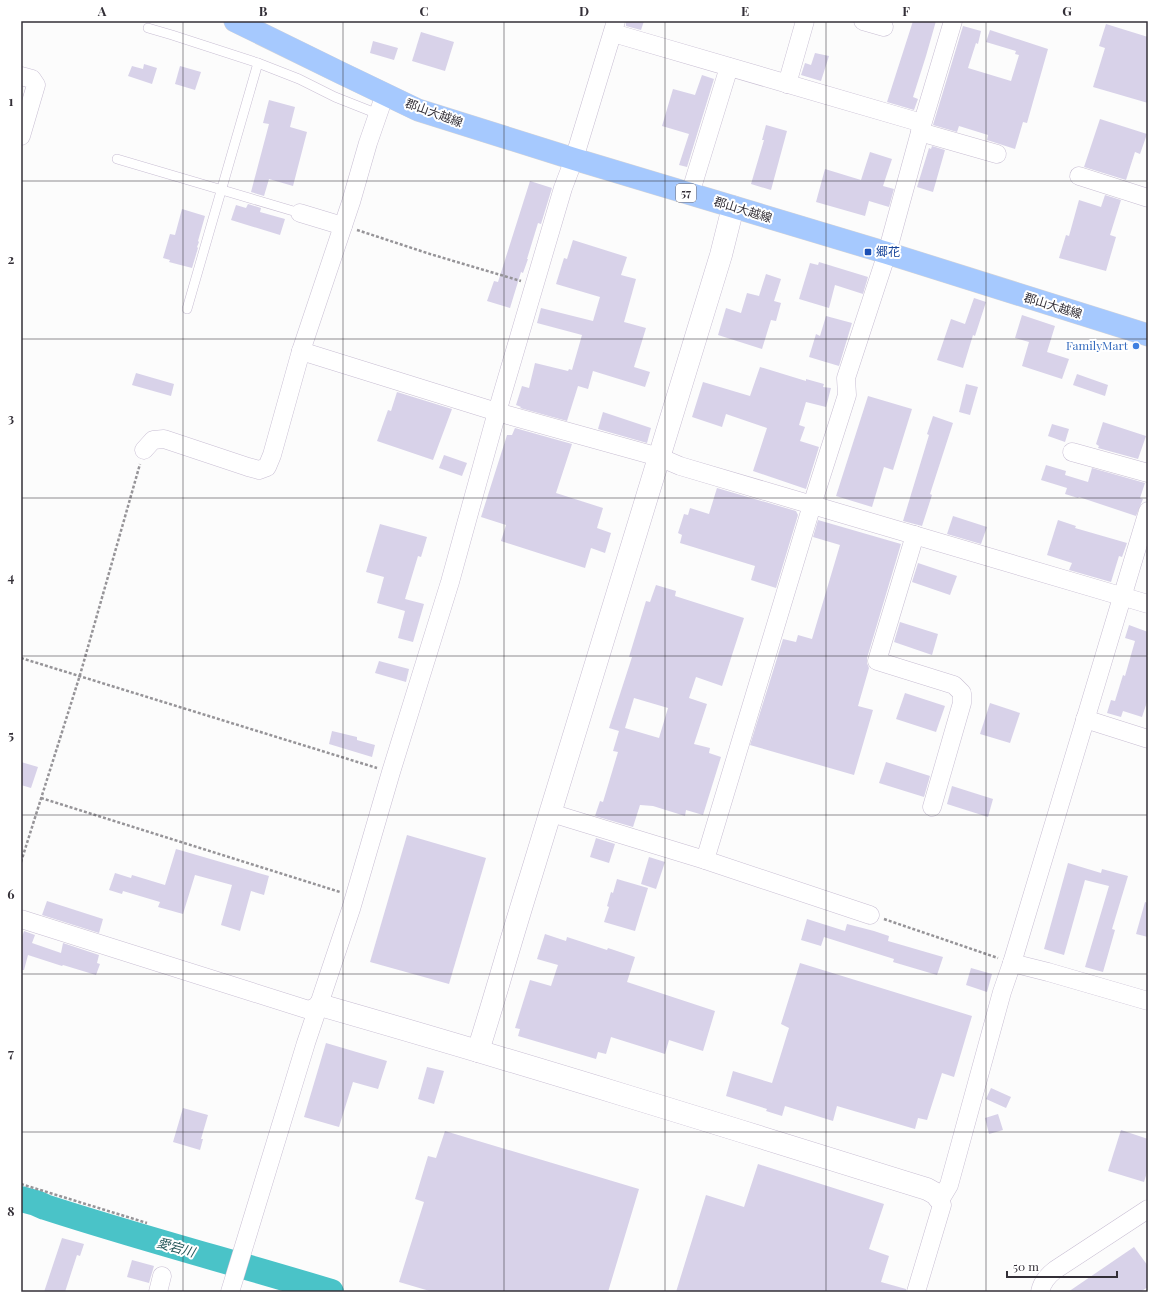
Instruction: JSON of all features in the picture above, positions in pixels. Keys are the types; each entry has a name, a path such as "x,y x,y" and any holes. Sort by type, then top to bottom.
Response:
{"main road":[{"name":"郡山大越線","path":"235,21 341,74 382,104 418,110 574,159 887,253 1148,335"}],"street":[{"path":"787,84 805,21"},
{"path":"863,21 884,27"},
{"path":"705,860 812,505 847,395 846,378 887,253 921,127 953,21"},
{"path":"230,1292 306,1043 320,1005 355,896 391,772 450,582 534,285 614,27 730,67 921,127 997,154"},
{"path":"690,194 730,67"},
{"path":"21,76 32,79 36,85 21,136"},
{"path":"144,450 153,440 164,439 248,468 259,470 267,467 272,455 301,351 382,104"},
{"path":"1079,176 1148,198"},
{"path":"478,1051 624,575 714,277 733,207"},
{"path":"300,213 343,226"},
{"path":"301,351 497,412 632,451 659,457 680,466 1148,604"},
{"path":"1072,452 1148,473"},
{"path":"939,1198 943,1195 949,1185 1002,992 1148,511"},
{"path":"915,535 877,661 954,685 962,693 962,703 932,807"},
{"path":"1085,719 1148,739"},
{"path":"551,813 705,860 870,915"},
{"path":"21,919 309,1010 320,1005 478,1051 927,1189 936,1194 942,1205 916,1292"},
{"path":"1012,963 1148,1001"},
{"path":"1040,1292 1042,1284 1047,1276 1148,1209"}],"lane":[{"path":"148,28 258,63 299,79 334,98 382,104"},
{"path":"187,309 258,63"},
{"path":"117,159 300,213"}],"path":[{"path":"343,226 534,285"},
{"path":"21,862 80,675 144,450"},
{"path":"21,658 391,772"},
{"path":"41,798 355,896"},
{"path":"870,915 1012,963"},
{"path":"21,1184 147,1223"}],"building":[{"path":"626,21 644,21 641,30 626,26"},
{"path":"913,21 936,21 913,97 918,99 914,110 887,102"},
{"path":"1106,24 1148,37 1148,103 1093,87 1105,48 1099,46"},
{"path":"963,26 981,31 978,44 976,43 968,68 1011,81 1019,55 1015,54 1016,51 986,42 990,30 1048,49 1027,123 1023,122 1015,149 987,140 988,135 959,126 957,132 933,125"},
{"path":"421,32 454,42 445,71 412,61"},
{"path":"373,41 398,48 394,60 370,53"},
{"path":"815,53 829,56 821,81 801,75 805,63 811,65"},
{"path":"144,64 157,68 152,84 128,76 132,66 143,69"},
{"path":"180,66 201,72 195,90 175,84"},
{"path":"702,75 714,79 687,167 679,165 689,134 662,126 673,89 695,95"},
{"path":"269,100 295,107 290,127 307,132 293,186 269,179 264,196 251,192 269,124 263,123"},
{"path":"1100,119 1147,134 1140,154 1135,152 1126,180 1084,167"},
{"path":"766,125 787,131 771,190 751,184 764,140 762,140"},
{"path":"932,146 945,150 933,192 917,187 929,148 931,149"},
{"path":"870,152 892,159 883,186 894,189 889,207 869,201 865,216 816,202 825,169 861,180"},
{"path":"530,181 552,188 541,224 538,223 528,259 523,273 521,272 510,308 487,301 494,281 498,282"},
{"path":"1105,195 1121,200 1110,235 1116,237 1106,271 1059,258 1066,235 1069,236 1079,200 1101,207"},
{"path":"248,204 261,208 260,212 285,219 280,235 231,220 236,205 246,208"},
{"path":"182,209 205,216 192,268 169,262 170,260 163,258 170,234 175,235"},
{"path":"573,240 627,257 621,275 636,279 624,322 646,328 634,367 650,372 645,387 593,371 588,389 578,386 567,421 520,408 521,407 516,405 522,386 529,388 535,363 568,371 569,369 572,370 582,335 537,323 541,308 593,321 600,297 556,284 564,258 567,259"},
{"path":"819,262 868,277 863,294 835,285 829,308 799,299 810,263 818,265"},
{"path":"766,274 781,279 774,301 781,303 776,321 771,320 762,349 718,335 726,308 741,313 747,293 759,296"},
{"path":"974,298 986,302 975,336 973,335 963,368 937,360 951,319 965,324"},
{"path":"1022,315 1055,326 1047,352 1069,359 1062,379 1022,366 1029,342 1015,338"},
{"path":"826,316 852,323 839,366 809,357 816,334 820,336"},
{"path":"760,367 806,381 806,379 824,384 823,387 831,388 826,407 806,402 799,425 805,427 800,441 819,447 806,489 753,471 767,428 726,414 722,427 692,417 703,382 750,396"},
{"path":"136,373 174,384 171,396 132,385"},
{"path":"1077,374 1108,385 1105,396 1073,385"},
{"path":"966,384 978,387 970,415 959,412"},
{"path":"397,392 452,409 433,460 377,441 388,410 391,411"},
{"path":"868,396 912,409 893,470 884,467 872,507 836,496"},
{"path":"603,412 651,428 647,443 598,429"},
{"path":"933,416 953,423 930,494 932,495 922,526 903,521 929,435 927,434"},
{"path":"1103,422 1146,436 1138,459 1098,448 1099,446 1096,444"},
{"path":"1052,424 1069,429 1065,442 1048,436"},
{"path":"515,428 572,444 556,493 603,508 597,528 611,533 605,553 591,548 585,568 501,541 506,525 481,517 507,435 512,435"},
{"path":"444,455 467,463 462,476 439,468"},
{"path":"1046,465 1066,471 1065,475 1088,482 1092,468 1145,483 1140,498 1143,499 1136,516 1079,497 1065,494 1067,488 1041,480"},
{"path":"717,488 796,511 798,515 776,588 751,580 755,566 680,543 682,535 678,533 684,514 688,515 690,508 709,514"},
{"path":"953,516 987,527 981,544 947,534"},
{"path":"818,520 901,544 867,658 869,668 858,706 873,710 854,775 750,745 783,639 796,642 798,635 812,639 840,545 813,537"},
{"path":"1058,520 1076,526 1075,528 1127,543 1122,557 1119,556 1111,582 1069,570 1072,563 1047,555"},
{"path":"380,524 427,537 421,557 418,556 405,599 424,604 413,642 398,638 405,611 377,603 384,577 366,572"},
{"path":"918,563 957,576 950,595 912,582"},
{"path":"656,585 676,591 675,596 744,618 722,686 696,677 689,698 707,704 694,744 710,748 709,753 721,757 703,815 686,810 685,816 653,806 640,805 633,827 595,816 600,801 603,802 618,752 613,751 619,731 609,728 632,657 629,657 646,601 650,602","holes":["634,698 668,708 659,738 625,728"]},
{"path":"900,622 938,634 932,655 894,642"},
{"path":"1129,625 1148,632 1148,699 1142,717 1123,711 1121,717 1107,713 1111,700 1115,701 1123,675 1125,676 1135,641 1125,638"},
{"path":"379,661 409,669 406,682 375,673"},
{"path":"905,693 945,706 936,732 896,719"},
{"path":"990,703 1020,713 1010,743 980,734"},
{"path":"332,731 357,737 357,740 375,745 372,757 329,744"},
{"path":"21,762 38,767 31,788 21,785"},
{"path":"886,762 930,776 924,797 879,783"},
{"path":"952,786 993,799 988,817 947,804"},
{"path":"407,835 486,858 449,984 370,962"},
{"path":"596,838 615,844 609,863 590,857"},
{"path":"176,849 269,876 264,895 251,891 240,931 221,925 232,885 195,875 183,914 158,907 160,902 123,891 122,894 109,890 115,873 131,878 132,875 165,885"},
{"path":"649,857 665,862 656,889 641,884"},
{"path":"1068,863 1101,873 1102,869 1128,876 1112,929 1115,930 1103,972 1085,967 1109,886 1085,880 1064,955 1044,949"},
{"path":"617,879 648,888 635,931 604,922 609,907 607,906 611,892 613,893"},
{"path":"47,901 103,919 99,933 42,915"},
{"path":"1145,902 1148,903 1148,937 1136,934"},
{"path":"807,919 845,931 847,924 874,931 889,936 888,941 943,957 937,975 893,962 894,959 824,937 821,946 801,940"},
{"path":"24,931 35,935 32,943 61,953 63,943 99,955 97,963 100,964 96,975 28,955 24,970 21,970 21,940"},
{"path":"545,934 566,941 567,937 635,957 627,982 715,1011 703,1051 669,1040 665,1054 611,1037 606,1054 598,1052 596,1059 518,1036 520,1029 515,1028 530,980 551,986 558,965 537,959"},
{"path":"800,963 972,1016 954,1077 942,1073 927,1120 918,1118 915,1129 837,1106 833,1121 785,1106 782,1116 766,1111 767,1109 726,1096 733,1071 772,1083 789,1028 781,1024"},
{"path":"971,968 992,974 987,992 966,985"},
{"path":"326,1043 387,1061 378,1089 353,1082 339,1127 304,1117"},
{"path":"427,1067 444,1071 434,1104 418,1099"},
{"path":"991,1088 1011,1097 1006,1108 986,1099"},
{"path":"183,1108 208,1115 201,1139 203,1139 200,1150 173,1142"},
{"path":"998,1114 1003,1130 989,1134 985,1118"},
{"path":"1121,1130 1148,1139 1148,1169 1144,1182 1108,1171"},
{"path":"445,1131 639,1189 608,1292 433,1292 399,1282 424,1202 415,1199 428,1156 436,1158"},
{"path":"758,1164 884,1204 869,1249 889,1256 881,1282 906,1289 906,1292 676,1292 706,1195 744,1207"},
{"path":"62,1238 84,1244 80,1256 77,1255 65,1292 44,1292"},
{"path":"1134,1247 1148,1266 1148,1287 1140,1292 1068,1292"},
{"path":"132,1260 154,1266 149,1283 127,1277"}],"waterway":[{"name":"愛宕川","path":"21,1199 116,1229 331,1292"}],"place":[{"name":"郷花","path":"868,252"},
{"name":"FamilyMart","path":"1136,346"}]}
